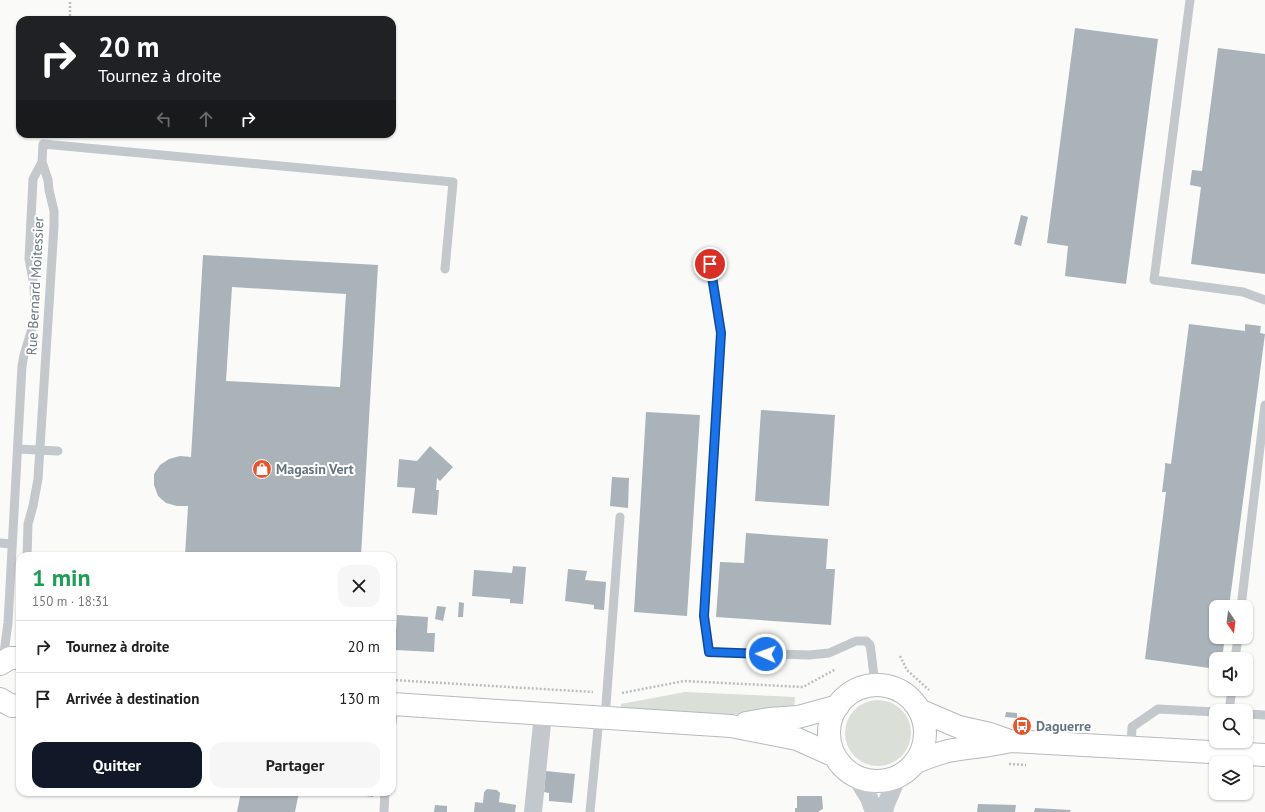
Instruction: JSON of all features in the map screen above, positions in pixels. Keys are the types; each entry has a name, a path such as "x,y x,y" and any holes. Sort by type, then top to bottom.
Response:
{"main road":[{"path":"874,685 892,688 903,693 912,700 919,710 924,722 925,736 922,750 916,762 908,770 898,776 876,781 855,775 844,767 835,756 831,743 830,730 832,717 838,706 854,691 874,685"},
{"path":"0,699 12,706 16,706"},
{"path":"731,726 769,719 798,717 838,706"},
{"path":"396,710 543,714 731,726 797,739 835,756"},
{"path":"919,710 959,727 990,734 1010,741 1265,754"},
{"path":"916,762 947,752 972,747 990,746 1010,741"}],"street":[{"path":"533,812 543,714"},
{"path":"855,775 869,798 874,812"},
{"path":"884,812 898,776"}],"lane":[{"path":"1190,0 1154,280 1243,292 1265,300"},
{"path":"42,162 43,144 453,182 445,268"},
{"name":"Rue Bernard Moitessier","path":"8,661 8,623 22,366 34,322 35,308 35,289 29,258 33,178 42,162"},
{"name":"Rue Bernard Moitessier","path":"27,552 28,524 36,492 54,226 54,211 48,180 42,162"},
{"path":"710,264 721,333 704,616 709,652 809,655 829,653 856,641 866,641 870,645 874,685"},
{"path":"1242,600 1265,404"},
{"path":"18,450 58,451"},
{"path":"590,812 602,718 620,517"},
{"path":"0,543 12,544"},
{"path":"1131,747 1132,727 1158,708 1209,712"},
{"path":"1253,714 1265,715"},
{"path":"384,812 386,796"}],"path":[{"path":"70,0 70,16"},
{"path":"900,656 907,670 931,692"}],"shaded area":[{"path":"685,692 795,697 794,711 750,715 621,709 621,704"},
{"path":"871,700 885,700 897,705 906,714 911,726 909,746 902,757 885,766 871,766 859,761 850,752 845,740 845,726 850,714 859,705"}],"building":[{"path":"1075,28 1158,39 1126,284 1065,276 1068,246 1047,243"},
{"path":"1218,48 1265,54 1265,274 1191,264 1201,187 1190,185 1192,170 1202,171"},
{"path":"1021,215 1028,217 1021,246 1014,244"},
{"name":"Magasin Vert","path":"203,255 378,265 361,552 185,552 188,506 177,506 166,503 158,496 154,485 154,474 160,465 169,459 180,456 191,457","holes":["232,287 346,294 340,387 226,381"]},
{"path":"1189,324 1245,331 1245,324 1261,326 1260,333 1265,334 1230,600 1209,600 1209,644 1224,644 1223,652 1209,652 1209,668 1145,659 1166,492 1162,492 1165,463 1171,464"},
{"path":"761,410 835,415 829,506 755,501"},
{"path":"646,412 700,415 687,616 634,612"},
{"path":"430,446 453,467 440,481 437,478 436,490 439,490 437,515 412,513 415,488 397,487 399,459 417,461"},
{"path":"612,477 629,478 628,508 610,506"},
{"path":"746,533 828,539 826,569 835,569 831,625 716,617 720,562 744,563"},
{"path":"513,566 526,567 523,604 510,603 510,599 472,596 474,570 512,573"},
{"path":"568,569 587,571 585,580 606,582 604,610 594,609 594,605 565,601"},
{"path":"459,602 464,603 463,617 458,617"},
{"path":"437,606 446,607 443,621 435,619"},
{"path":"397,615 428,617 427,633 435,633 434,652 396,650"},
{"path":"1006,712 1017,713 1017,718 1005,717"},
{"path":"546,771 575,774 572,803 549,801 549,793 544,792"},
{"path":"487,789 497,790 500,793 499,802 516,805 515,812 474,812 475,802 483,803 484,792"},
{"path":"240,796 298,796 295,812 237,812"},
{"path":"797,796 822,796 823,809 819,812 795,812 795,808 797,808"},
{"path":"978,804 1016,805 1015,812 977,812"},
{"path":"435,805 447,806 447,812 434,812"},
{"path":"1035,808 1071,810 1070,812 1034,812"}],"place":[{"name":"Magasin Vert","path":"262,469"},
{"name":"Daguerre","path":"1022,726"}],"route":[{"path":"710,264 721,333 704,616 709,652 766,654"}]}
